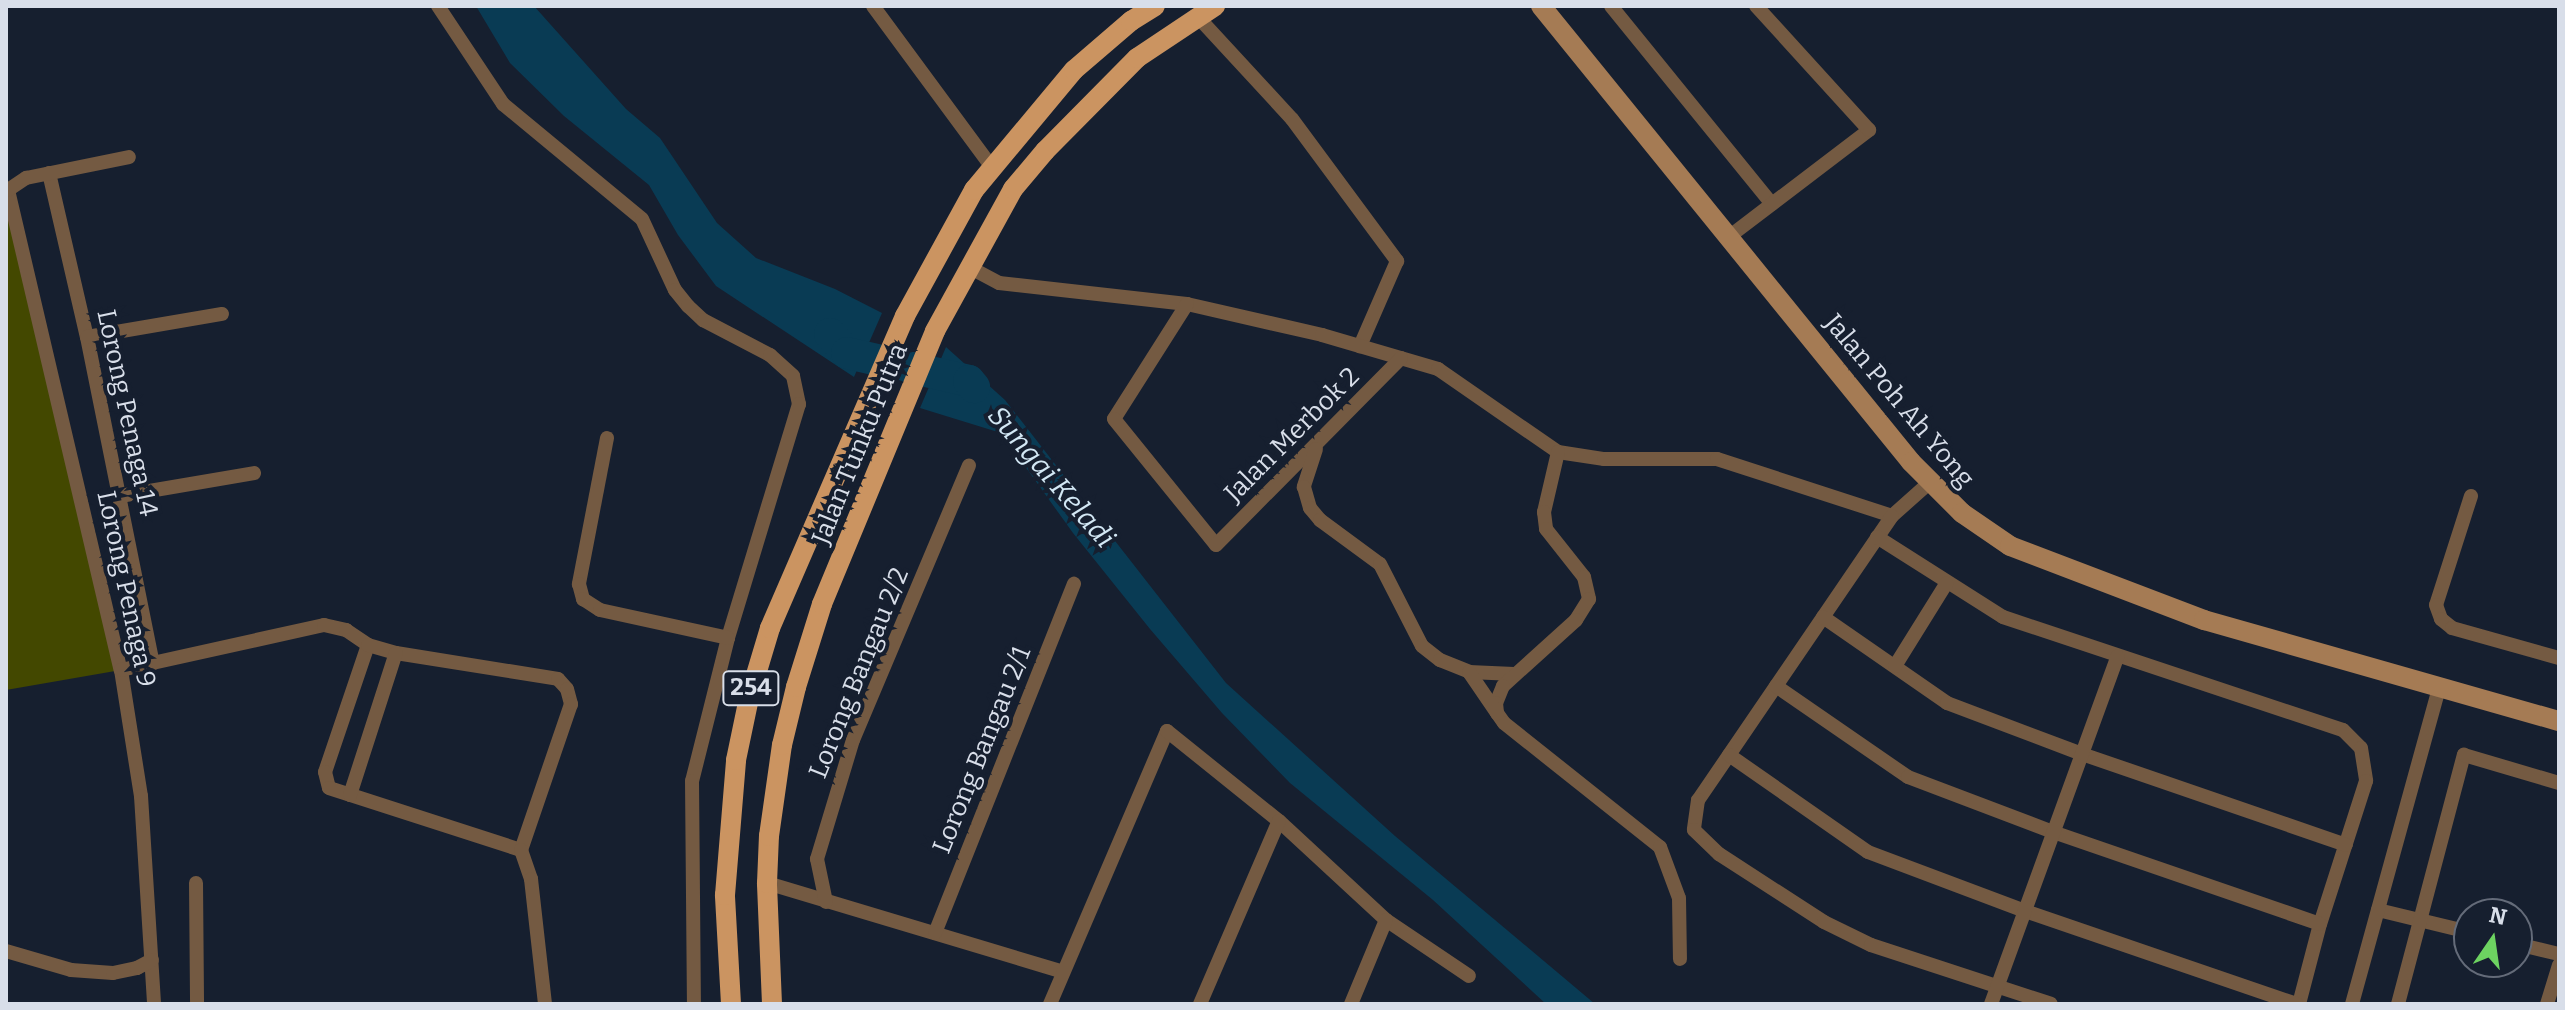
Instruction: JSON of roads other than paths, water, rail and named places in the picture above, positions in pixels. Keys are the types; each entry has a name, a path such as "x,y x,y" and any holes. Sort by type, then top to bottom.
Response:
{"main road":[{"name":"Jalan Tunku Putra","path":"731,1004 725,895 736,760 749,698 770,628 905,316 949,233 991,166 1074,70 1131,21 1155,6"},
{"name":"Jalan Tunku Putra","path":"772,1004 767,883 782,745 796,687 822,604 935,331 1013,189 1045,151 1137,58 1215,6"},
{"name":"Jalan Poh Ah Yong","path":"1540,9 1730,236 1929,483 1962,513 2010,546 2204,620 2559,721"}],"street":[{"path":"438,6 503,104 642,219 675,290 688,306 703,320 770,355 793,376 799,404 728,638 692,781 694,1004"},
{"path":"873,6 991,166"},
{"path":"1611,6 1772,204"},
{"path":"1730,236 1869,130 1763,8"},
{"path":"1197,16 1292,119 1397,261 1360,346"},
{"path":"7,189 26,178 129,157"},
{"name":"Lorong Penaga 14","path":"49,173 87,337 153,663"},
{"name":"Lorong Penaga 9","path":"7,189 121,670 141,796 154,1004"},
{"path":"969,267 999,283 1187,304 1360,346 1438,369 1558,452 1604,459 1717,459 1892,516"},
{"name":"Jalan Merbok 2","path":"1187,304 1114,419 1216,545 1401,358"},
{"path":"87,337 222,314"},
{"path":"607,438 579,584 583,599 600,610 728,638"},
{"path":"1317,446 1304,487 1310,508 1320,520 1380,564 1417,639 1430,654 1469,672 1514,674"},
{"path":"1497,713 1498,695 1514,674 1576,620 1589,599 1584,577 1546,529 1544,512 1558,452"},
{"name":"Lorong Bangau 2/2","path":"826,902 817,859 853,740 969,466"},
{"path":"120,496 254,473"},
{"path":"1929,483 1892,516 1698,800 1694,830 1719,854 1824,922 1871,945 2051,1004"},
{"path":"2471,496 2436,605 2441,619 2452,628 2559,658"},
{"path":"1729,755 1868,852 2025,911 2298,1004 2366,781 2361,748 2343,730 2003,617 1946,584 1877,537"},
{"name":"Lorong Bangau 2/1","path":"935,933 1074,584"},
{"path":"1895,666 1946,584"},
{"path":"1823,617 1947,703 2082,754 2346,845"},
{"path":"121,670 324,625 346,630 368,645 396,653 558,679 567,689 571,704 521,850 531,879 545,1004"},
{"path":"368,645 325,772 329,788 521,850"},
{"path":"350,795 396,653"},
{"path":"1991,1004 2118,656"},
{"path":"1469,672 1504,723 1660,847 1679,898 1680,959"},
{"path":"1776,686 1908,777 2053,832 2320,924"},
{"path":"2352,1004 2439,688"},
{"path":"1050,1004 1061,971 1165,732 1279,821 1386,920 1469,976"},
{"path":"2398,1004 2464,755 2559,783"},
{"path":"1200,1004 1279,821"},
{"path":"196,883 197,1004"},
{"path":"767,883 1061,971"},
{"path":"2378,910 2453,928"},
{"path":"1351,1004 1386,920"},
{"path":"2533,948 2559,954"},
{"path":"6,951 71,970 113,973 137,968 152,960"},
{"path":"2547,1004 2559,965"}],"water":[{"path":"476,6 534,6 626,109 660,138 717,223 756,258 835,289 882,313 854,377 716,286 678,235 649,185 564,116 510,63"},
{"path":"946,347 1005,400 1226,683 1395,836 1595,1004 1546,1004 1433,900 1290,783 1222,713 1150,629 1073,533 1001,433 920,408"}],"waterway":[{"name":"Sungai Keladi","path":"830,334 847,353 969,381 974,387"}]}
